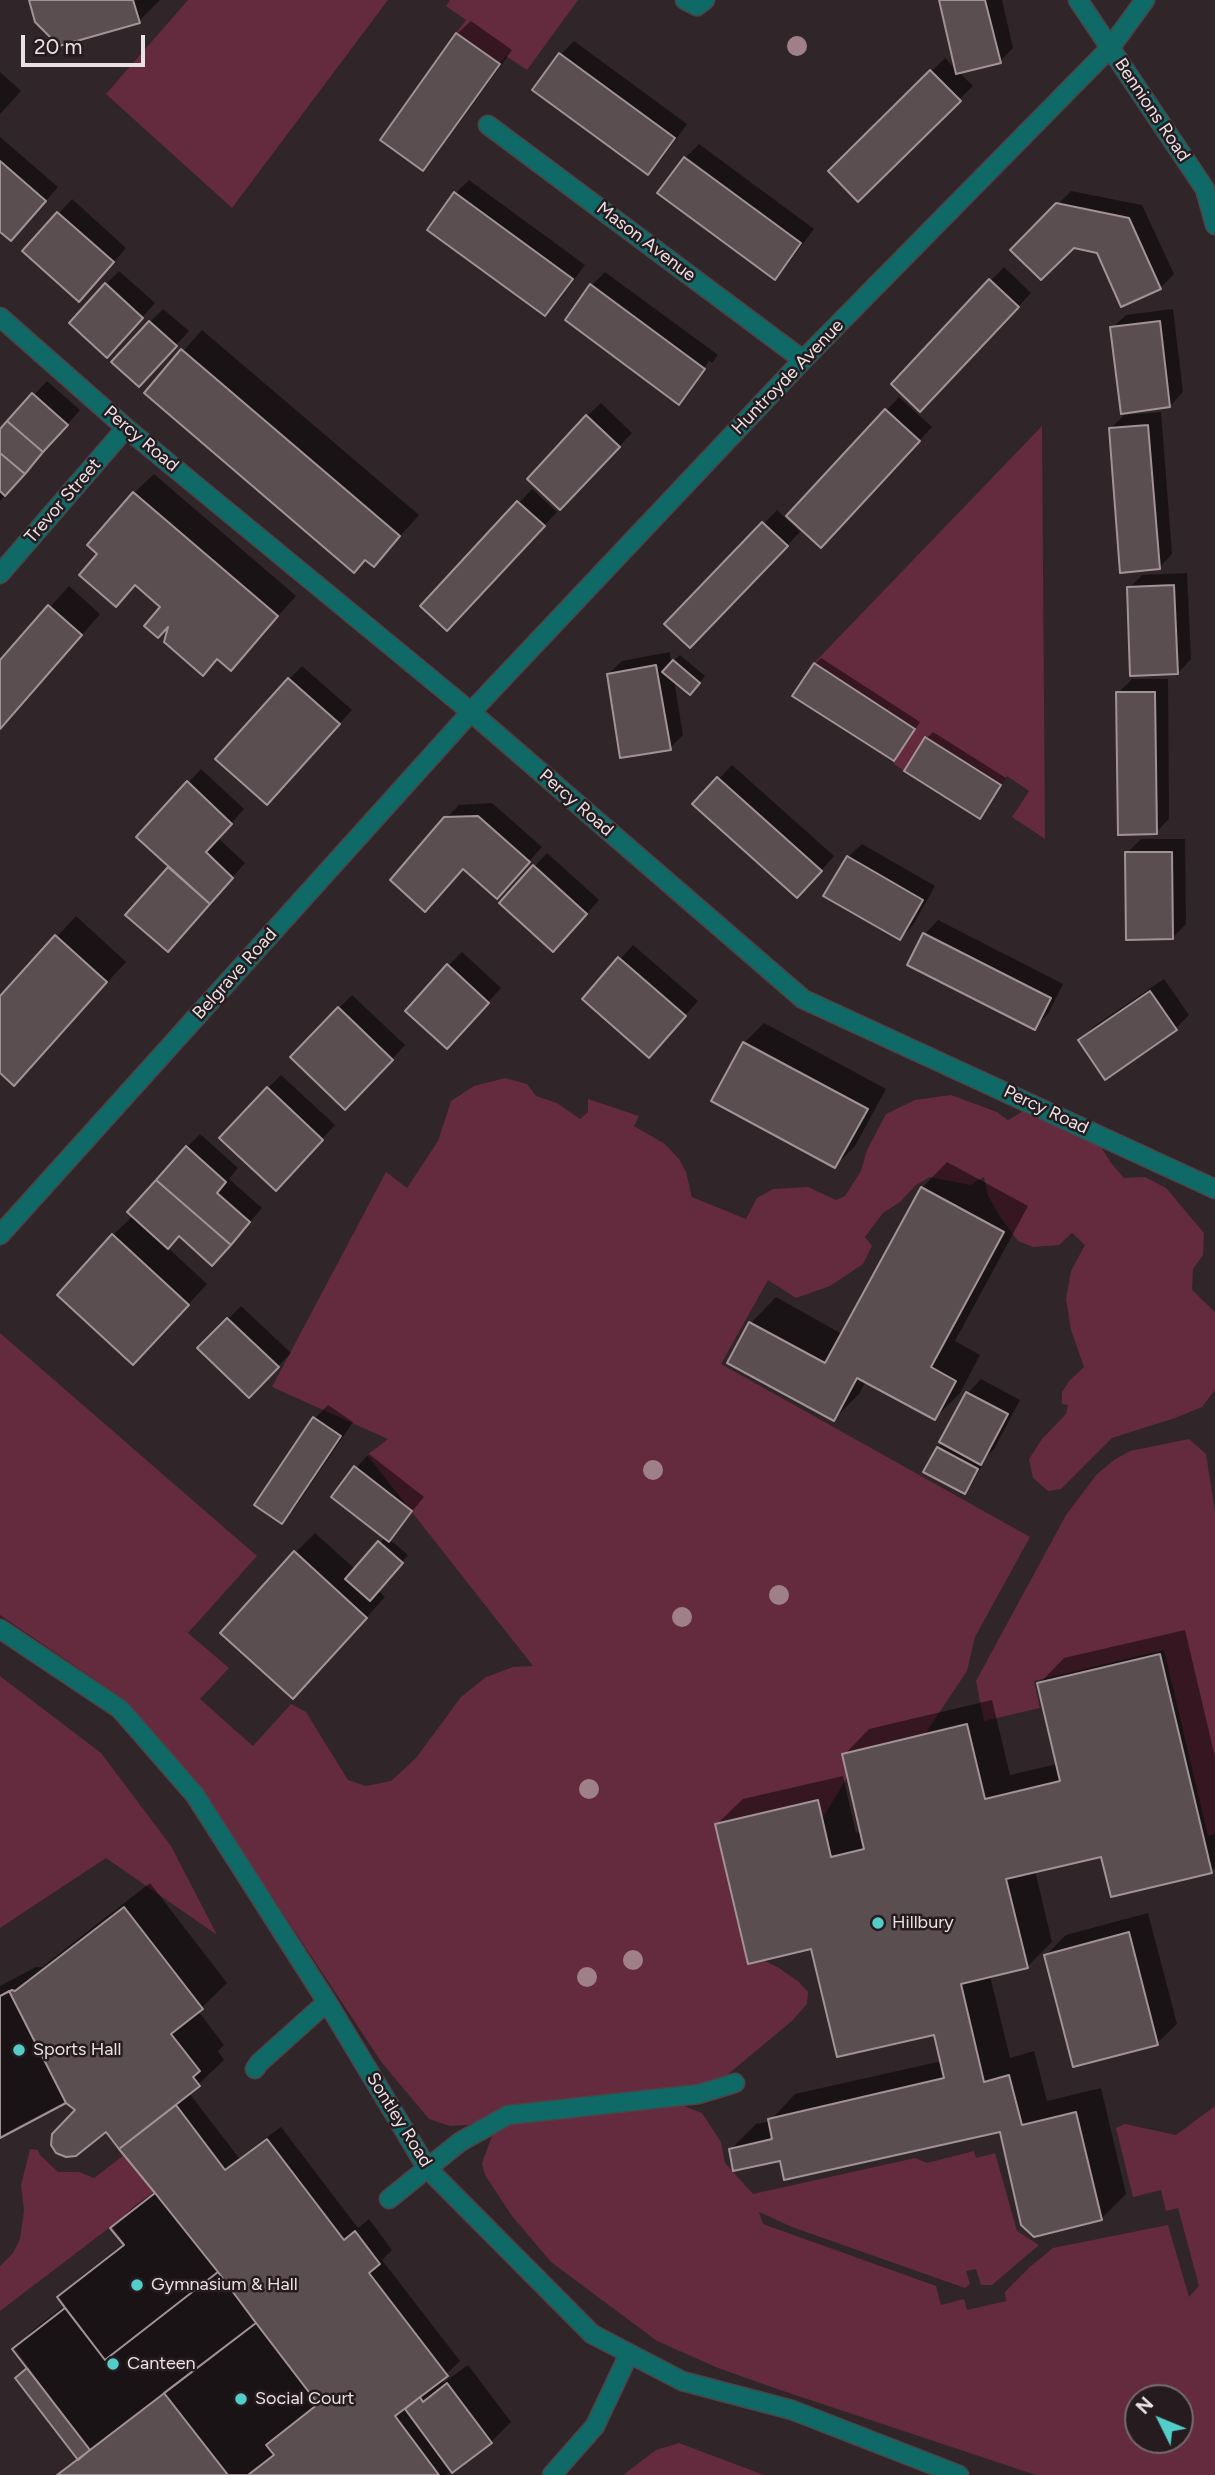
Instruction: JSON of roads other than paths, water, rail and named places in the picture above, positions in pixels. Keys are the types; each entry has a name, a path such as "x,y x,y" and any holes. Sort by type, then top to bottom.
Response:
{"street":[{"path":"685,0 697,6 705,0"},
{"name":"Bennions Road","path":"1078,0 1205,189 1215,225"},
{"name":"Huntroyde Avenue","path":"471,712 803,360 1110,48 1145,0"},
{"name":"Mason Avenue","path":"488,125 803,360"},
{"name":"Percy Road","path":"0,317 126,428 471,712 803,999 1215,1189"},
{"name":"Trevor Street","path":"0,575 126,428"},
{"name":"Belgrave Road","path":"0,1235 471,712"},
{"name":"Sontley Road","path":"0,1629 120,1709 195,1795 327,2002 427,2168 592,2334 682,2381 792,2410 959,2475"},
{"path":"255,2069 327,2002"},
{"path":"389,2199 460,2142 508,2115 699,2094 735,2083"},
{"path":"555,2473 595,2426 629,2354"}],"place":[{"name":"Hillbury","path":"878,1923"},
{"name":"Sports Hall","path":"19,2050"},
{"name":"Gymnasium & Hall","path":"137,2285"},
{"name":"Canteen","path":"113,2364"},
{"name":"Social Court","path":"241,2399"}]}
